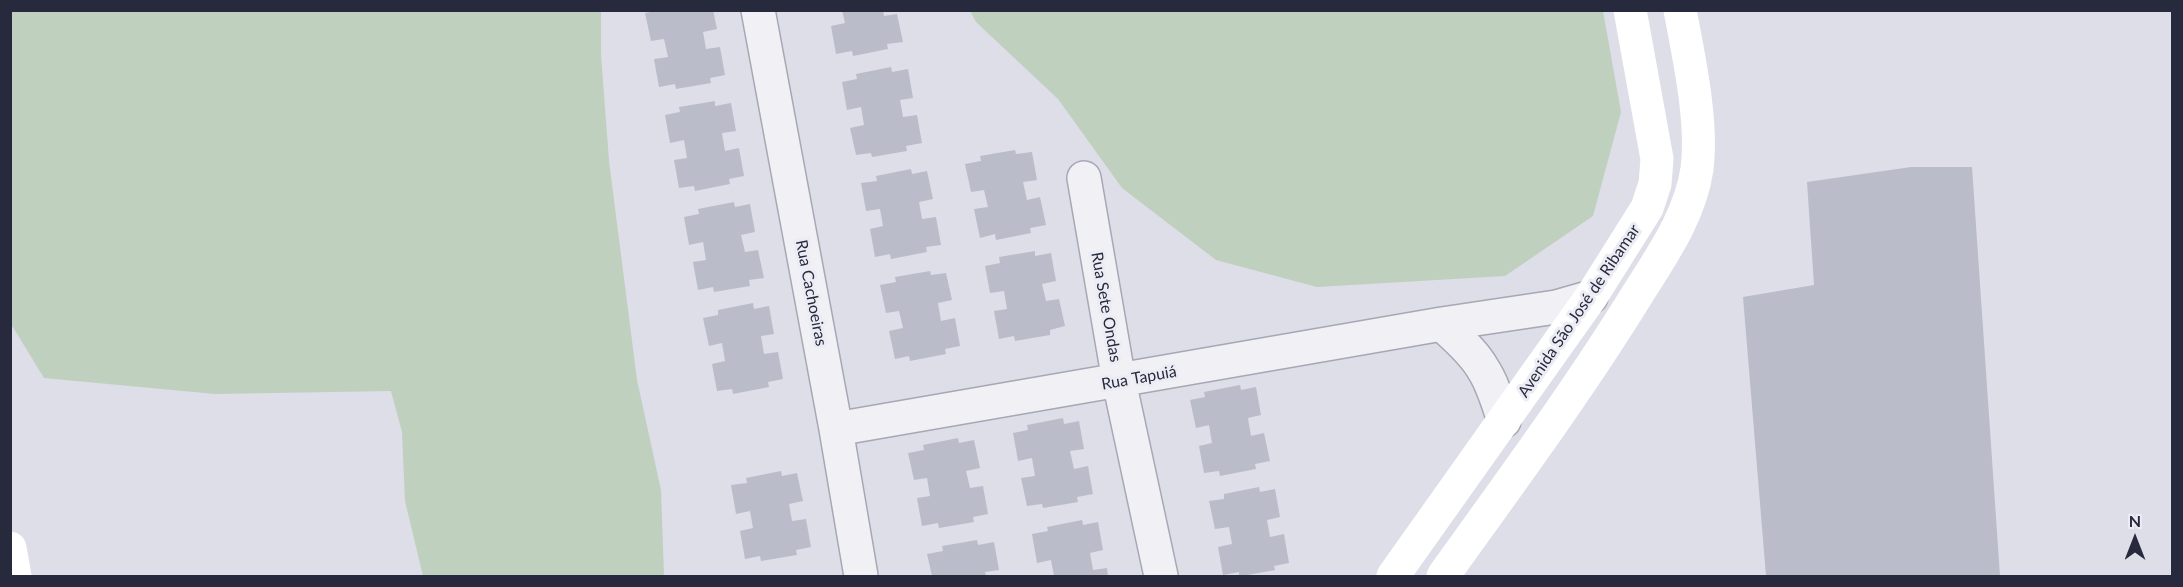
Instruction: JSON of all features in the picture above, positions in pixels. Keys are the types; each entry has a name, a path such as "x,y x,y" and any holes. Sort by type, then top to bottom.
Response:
{"street":[{"name":"Rua Cachoeiras","path":"758,10 861,576"},
{"name":"Avenida São José de Ribamar","path":"1393,576 1538,374 1591,297 1647,208 1655,184 1657,159 1630,10"},
{"path":"1443,576 1608,343 1685,214 1697,168 1697,120 1680,10"},
{"name":"Rua Sete Ondas","path":"1084,178 1119,381 1161,576"},
{"name":"Rua Tapuiá","path":"836,429 1442,324 1556,307 1591,297"},
{"path":"1442,324 1470,351 1483,368 1494,389 1504,420"},
{"path":"1538,374 1571,396"}],"green space":[{"path":"11,11 601,11 601,55 609,161 637,380 661,490 664,576 423,576 405,501 402,432 391,391 215,394 44,378 11,324"},
{"path":"970,11 1603,11 1621,112 1593,216 1505,276 1317,287 1216,260 1122,188 1058,99 976,22"}],"building":[{"path":"661,10 713,10 717,29 703,32 706,49 720,47 725,75 710,78 711,83 676,89 675,84 659,87 654,59 668,57 664,39 651,41 645,13"},
{"path":"842,10 883,10 884,16 897,14 903,42 887,44 888,49 853,56 852,51 836,54 831,26 845,23"},
{"path":"891,67 892,72 908,69 913,98 900,100 903,117 917,115 922,143 906,146 907,151 872,157 871,153 856,155 850,128 864,125 861,107 847,110 842,82 857,79 856,74"},
{"path":"715,101 715,106 731,103 736,131 722,133 725,151 739,148 744,176 729,179 730,184 695,191 694,186 679,188 674,160 687,158 684,140 670,143 665,115 680,112 679,107"},
{"path":"1015,150 1016,154 1032,152 1037,180 1023,182 1027,200 1040,197 1046,225 1030,228 1031,233 996,240 995,234 980,238 974,209 988,207 984,190 971,192 965,164 981,161 980,156"},
{"path":"1911,167 1972,167 2000,576 1766,576 1743,297 1814,285 1807,182"},
{"path":"911,169 912,174 927,171 933,199 919,202 922,219 936,217 941,245 926,247 927,252 891,259 890,254 875,257 870,229 883,226 880,209 866,211 861,183 877,181 876,176"},
{"path":"734,202 735,207 750,204 755,232 741,235 745,252 758,250 764,278 749,280 750,286 714,292 713,287 698,290 693,262 706,260 703,242 689,245 684,217 699,214 698,209"},
{"path":"1035,251 1035,256 1051,253 1056,281 1042,284 1046,301 1059,299 1065,326 1050,330 1050,335 1015,341 1014,336 999,339 994,311 1007,309 1004,291 990,293 985,266 1000,263 999,257"},
{"path":"930,271 931,275 946,273 952,300 938,303 941,321 955,318 960,346 945,349 946,354 910,361 909,356 895,359 889,331 903,328 899,311 886,313 880,285 896,282 895,277"},
{"path":"753,303 754,309 769,306 774,334 761,336 764,354 778,352 783,379 768,382 769,387 733,394 732,389 717,391 712,364 725,361 722,343 709,346 703,318 718,315 718,310"},
{"path":"1240,385 1241,390 1256,387 1261,415 1248,418 1251,436 1264,433 1270,461 1255,464 1256,469 1220,476 1219,471 1204,473 1199,446 1212,443 1209,425 1196,428 1190,400 1205,397 1204,392"},
{"path":"1063,418 1064,424 1079,421 1084,449 1070,451 1074,469 1088,466 1093,494 1077,497 1078,502 1043,508 1042,504 1027,506 1021,478 1035,476 1032,458 1018,461 1013,433 1028,430 1027,425"},
{"path":"958,438 959,443 974,440 980,468 966,471 970,488 983,486 988,514 973,517 974,522 939,528 938,523 922,526 917,498 930,496 927,478 914,480 908,453 924,450 923,445"},
{"path":"781,471 782,476 797,473 803,501 789,504 792,521 806,519 811,547 796,550 797,555 761,561 760,556 745,559 740,531 753,528 750,511 736,514 731,485 747,483 746,478"},
{"path":"1259,487 1260,492 1275,489 1280,517 1267,520 1270,537 1284,534 1289,563 1274,566 1275,570 1242,576 1239,576 1239,572 1223,575 1218,547 1232,544 1229,527 1215,529 1209,501 1224,499 1224,494"},
{"path":"1082,520 1083,525 1098,522 1103,550 1090,553 1093,570 1107,568 1108,576 1054,576 1051,560 1037,563 1032,534 1048,531 1047,527"},
{"path":"977,540 978,545 994,542 999,570 985,572 986,576 932,576 927,554 943,551 942,546"}]}
